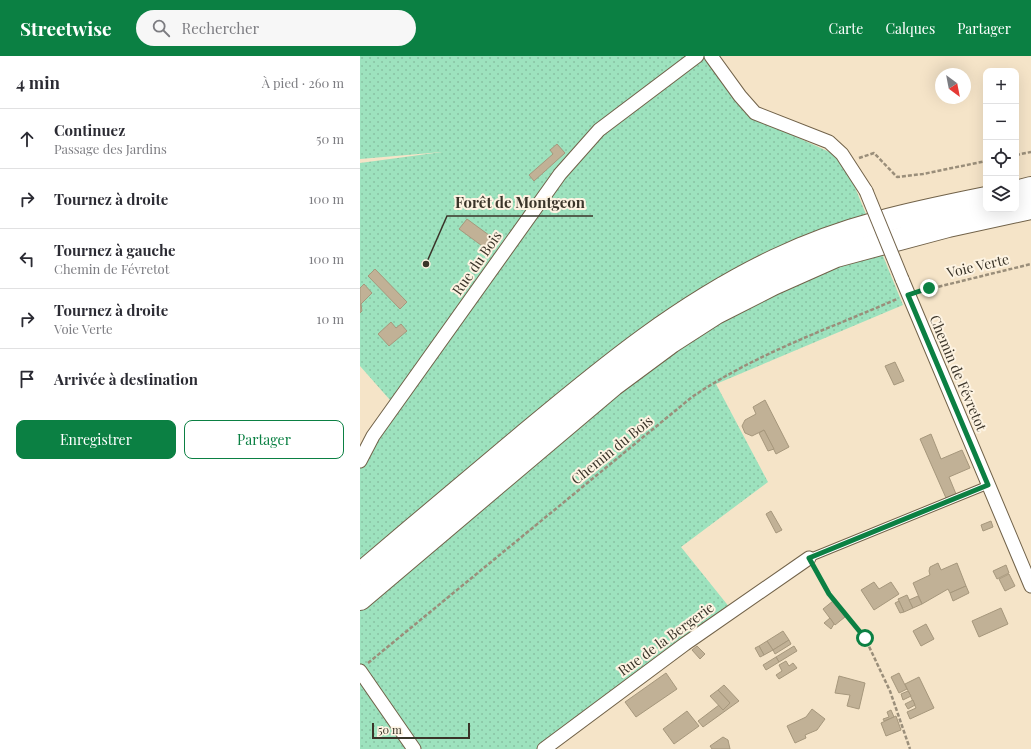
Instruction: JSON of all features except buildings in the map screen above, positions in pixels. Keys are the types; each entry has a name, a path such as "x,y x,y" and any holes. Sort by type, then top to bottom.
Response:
{"highway":[{"path":"1019,191 1031,188"},
{"path":"360,574 615,360 665,323 719,290 775,260 822,240 862,226 983,199"},
{"path":"360,598 613,384 671,342 716,313 773,284 836,256 948,226 1031,208"}],"street":[{"name":"Rue du Bois","path":"360,461 373,436 560,174 599,130 697,56"},
{"name":"Chemin de Févretot","path":"711,56 740,96 755,113 829,142 842,154 854,170 866,191 908,295 1031,586"},
{"name":"Rue de la Bergerie","path":"544,749 685,644 809,558"},
{"path":"363,668 414,749"}],"lane":[{"path":"809,558 988,485"}],"path":[{"path":"1019,154 1031,152"},
{"path":"854,170 860,157 874,153 896,177 923,174 983,162"},
{"name":"Voie Verte","path":"908,295 1031,264"},
{"name":"Chemin du Bois","path":"363,668 692,398 724,376 792,342 908,295"},
{"path":"809,558 829,594 865,638 890,691 910,749"}],"green space":[{"path":"360,56 707,56 748,115 836,155 852,180 903,305 716,384 768,482 681,547 730,608 541,749 360,749 360,457 390,400 360,366 360,163 442,152 360,159"}],"place":[{"name":"Forêt de Montgeon","path":"426,264"}],"route":[{"path":"865,638 829,594 809,558 988,485 908,295 929,288"}]}
